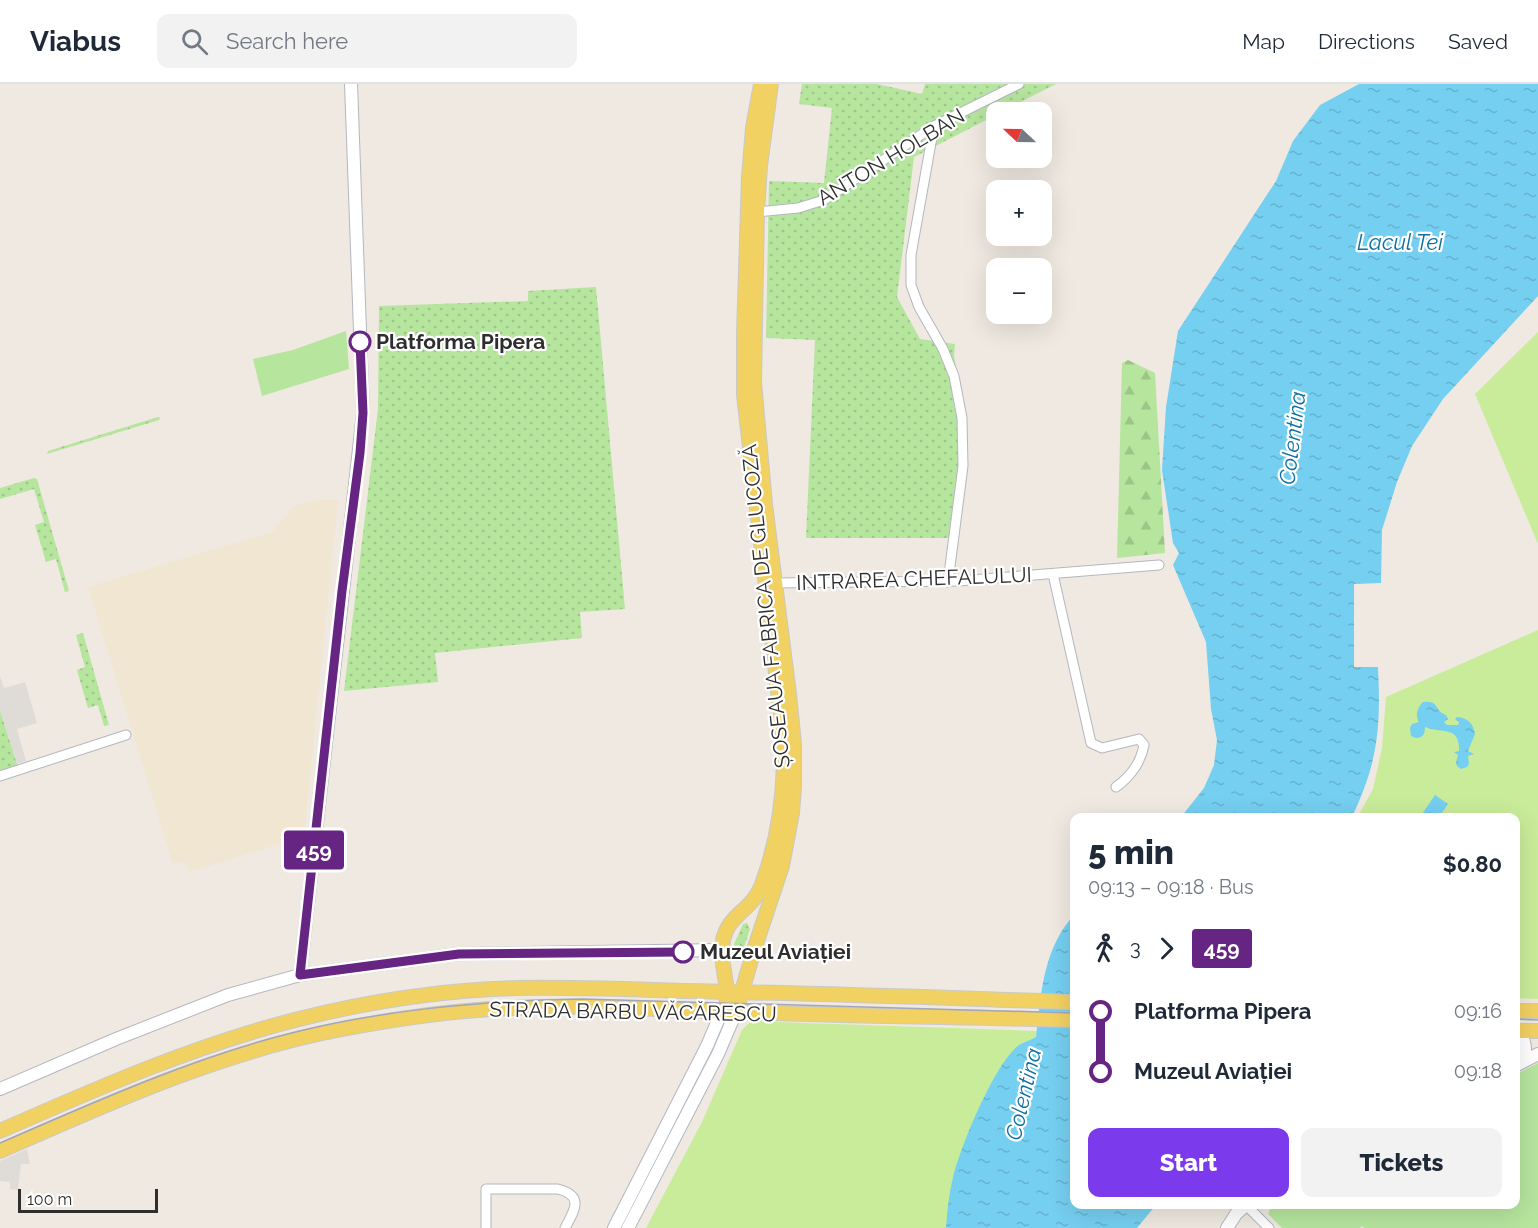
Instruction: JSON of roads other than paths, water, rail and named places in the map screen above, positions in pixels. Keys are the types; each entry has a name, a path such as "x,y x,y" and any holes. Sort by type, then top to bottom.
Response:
{"main road":[{"name":"ȘOSEAUA FABRICA DE GLUCOZĂ","path":"729,1012 734,991 754,950 782,866 792,813 794,788 794,744 748,435 744,374 749,177 753,128 761,84"},
{"name":"ȘOSEAUA FABRICA DE GLUCOZĂ","path":"734,991 721,950 724,934 739,914 754,901 770,863 784,788 784,743 755,395 757,212 760,166 771,84"},
{"path":"739,914 748,916 754,921 756,929 754,950"},
{"name":"STRADA BARBU VĂCĂRESCU","path":"0,1131 182,1055 270,1027 346,1009 435,995 516,988 734,991 1070,1002"},
{"name":"STRADA BARBU VĂCĂRESCU","path":"0,1151 183,1074 283,1043 338,1030 441,1014 514,1007 599,1007 1070,1020"},
{"path":"1520,1011 1538,1011"},
{"path":"1520,1031 1538,1031"}],"street":[{"path":"300,975 363,413 351,84"},
{"name":"ANTON HOLBAN","path":"757,212 798,208 824,200 934,126 1019,84"},
{"path":"934,126 911,255 911,285 919,307 943,349 954,376 962,418 963,466 948,582"},
{"name":"INTRAREA CHEFALULUI","path":"770,583 948,582 1159,565"},
{"name":"INTRAREA CHEFALULUI","path":"1053,574 1091,743 1102,748 1139,739 1144,745 1132,772 1116,787"},
{"path":"0,776 126,735"},
{"path":"0,1089 116,1039 218,999 268,982 300,975 459,954 721,950"},
{"name":"ȘOSEAUA FABRICA DE GLUCOZĂ","path":"614,1228 708,1046 729,1012"},
{"name":"ȘOSEAUA FABRICA DE GLUCOZĂ","path":"628,1228 718,1054 729,1012"},
{"path":"1520,1035 1526,1046 1520,1061"},
{"path":"1520,1063 1538,1054"},
{"path":"486,1228 486,1189 558,1189 566,1192 574,1199 576,1207 565,1228"},
{"path":"1227,1228 1243,1209"},
{"path":"1249,1209 1269,1228"}],"water":[{"name":"Lacul Tei","path":"1359,84 1538,84 1538,296 1443,399 1412,446 1397,482 1382,530 1381,583 1354,584 1354,667 1378,667 1379,708 1372,761 1354,813 1184,813 1204,788 1214,765 1217,740 1211,709 1206,642 1173,565 1179,553 1173,543 1162,470 1166,407 1178,331 1276,181 1293,141 1320,105"},
{"path":"1423,702 1435,704 1446,715 1448,719 1444,722 1447,725 1458,725 1459,722 1455,719 1457,717 1471,724 1475,734 1468,751 1474,754 1468,756 1467,767 1461,769 1457,766 1458,755 1454,752 1459,751 1459,743 1453,734 1425,727 1422,736 1416,738 1411,736 1410,728 1412,724 1419,722 1417,712"},
{"path":"1435,795 1448,804 1442,813 1423,813"},
{"name":"Colentina","path":"1070,920 1070,1209 1153,1209 1137,1228 946,1228 953,1177 963,1146 999,1069 1019,1045 1036,1037 1045,973 1056,942"}],"tram line":[{"path":"0,1143 136,1085 241,1047 352,1020 428,1009 505,1002 582,999 1070,1013"},
{"path":"1520,1019 1538,1020"}],"place":[{"name":"Platforma Pipera","path":"360,342"},
{"name":"Muzeul Aviației","path":"683,952"}]}
